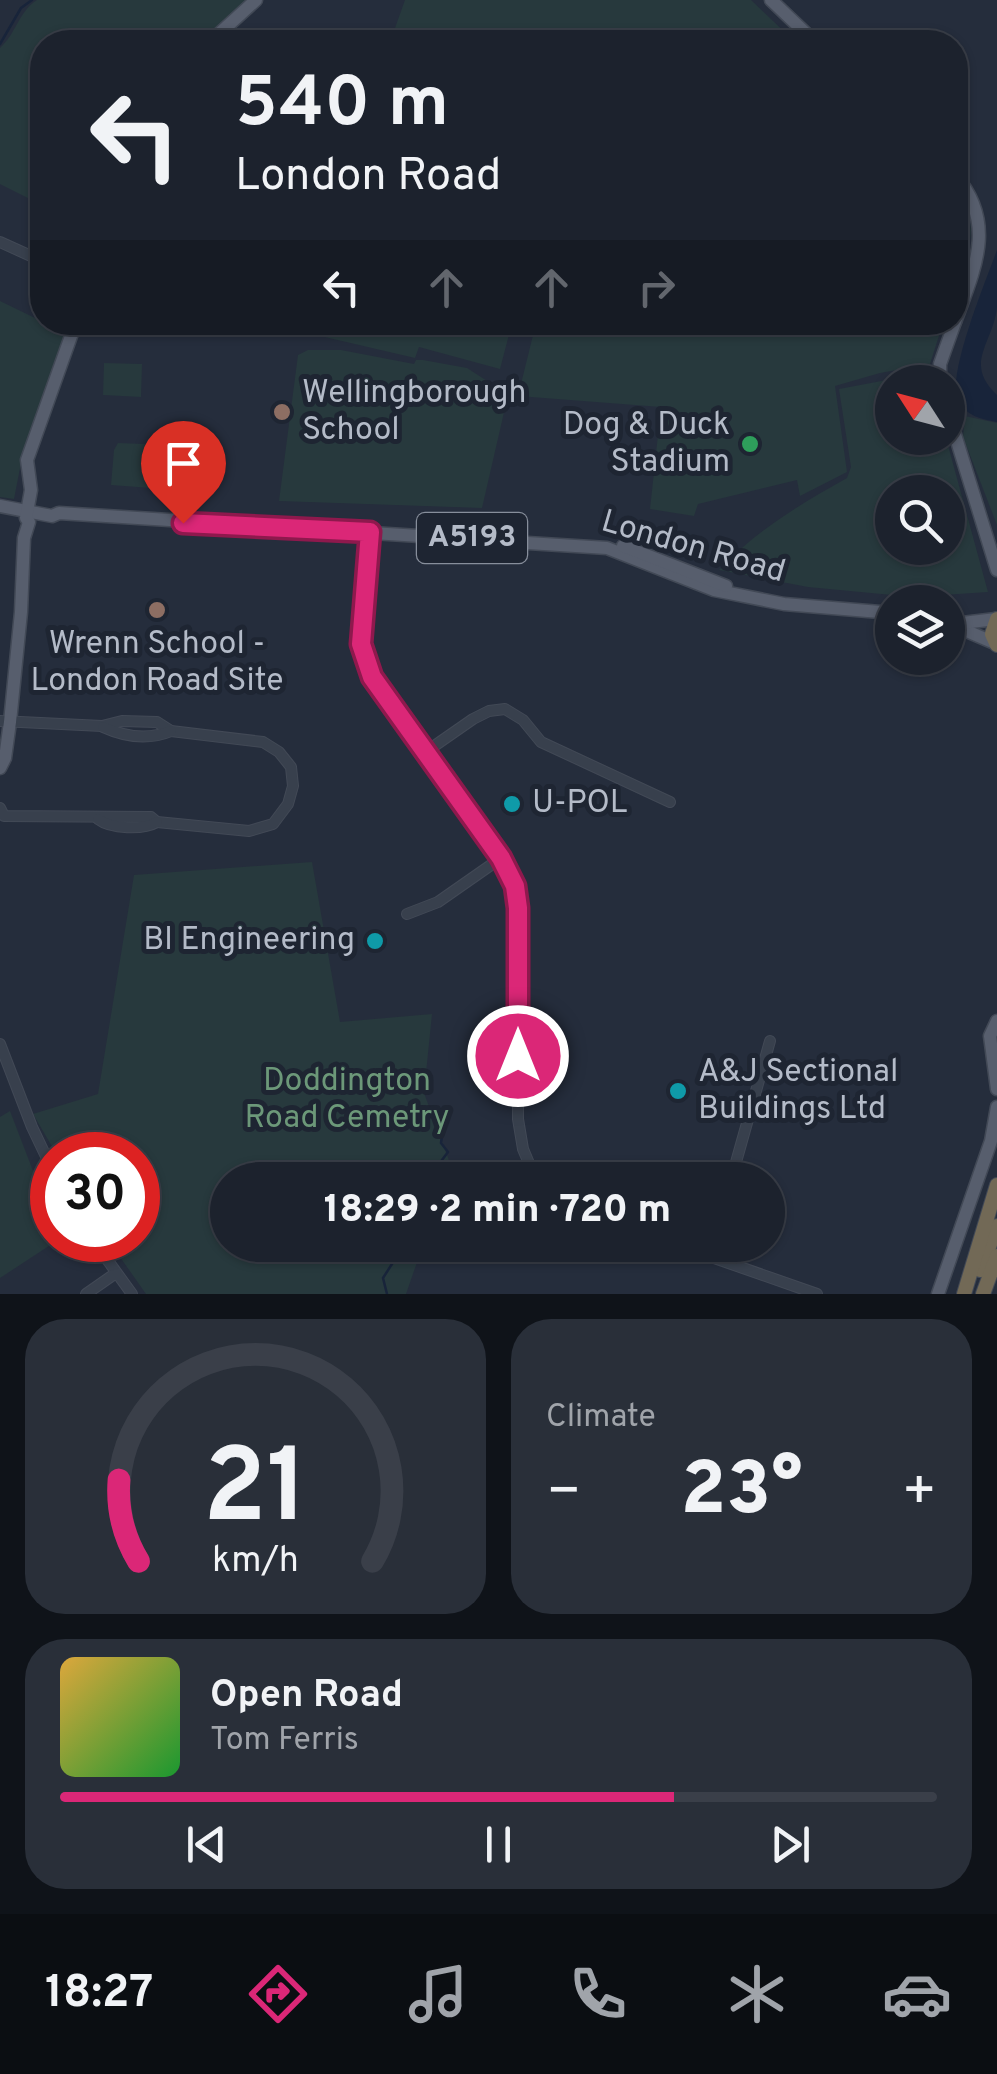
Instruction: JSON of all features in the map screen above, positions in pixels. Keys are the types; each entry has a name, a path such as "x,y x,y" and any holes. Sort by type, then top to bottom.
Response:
{"highway":[{"path":"997,619 992,634 997,644"},
{"path":"968,1294 997,1185"},
{"path":"968,1294 997,1226"},
{"path":"983,1294 997,1256"},
{"path":"992,1294 997,1283"}],"main road":[{"path":"223,30 256,0"},
{"path":"772,0 803,30"},
{"path":"968,187 984,220 984,243 968,287"},
{"path":"0,768 5,758 5,721 21,612 24,538 29,522 27,460 71,335"},
{"path":"940,365 950,335"},
{"path":"961,455 997,570"},
{"name":"London Road","path":"0,506 44,515 607,548 693,583 784,604 875,612"},
{"path":"965,622 997,619"},
{"path":"965,630 997,644"},
{"path":"997,1021 990,1036 997,1090"},
{"path":"938,1294 990,1141 997,1107"}],"street":[{"path":"0,242 30,256"},
{"path":"370,532 361,644 372,677 501,858 515,886 518,1119 528,1162"},
{"path":"427,751 473,719 490,711 505,710 523,720 541,742 670,802"},
{"path":"1,814 98,819 150,817 157,822 249,831 273,824 288,804 293,786 290,767 279,752 263,742 171,731 157,722 122,721 102,726 5,721"},
{"path":"407,914 438,902 501,858"},
{"path":"737,1162 770,1040"},
{"path":"0,1044 38,1132"},
{"path":"108,1262 132,1294"},
{"path":"739,1262 817,1294"},
{"path":"86,1294 116,1274"}],"green space":[{"path":"37,0 247,0 214,30 30,30 30,199 0,184 0,48"},
{"path":"405,0 751,0 782,30 399,30 395,28"},
{"path":"0,301 30,316 30,335 68,335 23,453 14,499 0,497"},
{"path":"316,335 509,335 500,369 419,347 415,358"},
{"path":"533,335 939,335 930,364 875,365 875,374 835,386 847,472 800,496 797,480 698,504 694,516 650,509 661,407 518,396"},
{"path":"308,350 341,350 414,364 423,360 467,368 498,388 505,408 482,508 279,501 298,355"},
{"path":"104,363 142,364 141,397 103,395"},
{"path":"875,382 875,455 951,455 956,475 875,475 875,565 965,565 965,508 988,592 965,594 965,585 875,585 875,593 808,587 719,570 779,519 847,478 851,467 839,389"},
{"path":"965,416 997,423 997,525 965,442"},
{"path":"118,443 194,446 191,491 111,485"},
{"name":"Doddington Road Cemetry","path":"312,862 340,1022 432,1014 424,1093 450,1162 210,1162 210,1262 417,1262 406,1294 146,1294 123,1262 160,1262 160,1132 44,1132 33,1114 98,1094 134,875"},
{"path":"10,1111 30,1163 30,1258 0,1278 0,1117"}],"water":[{"path":"997,250 997,307 981,363 987,384 997,395 997,422 965,410 965,365 959,365"}],"waterway":[{"path":"0,44 21,8 32,0"},
{"path":"436,1118 443,1128 441,1143 448,1152 440,1162"},
{"path":"387,1294 383,1278 393,1262"}],"place":[{"name":"Wellingborough School","path":"282,412"},
{"name":"Dog & Duck Stadium","path":"750,444"},
{"name":"Wrenn School - London Road Site","path":"157,610"},
{"name":"U-POL","path":"512,804"},
{"name":"BI Engineering","path":"375,941"},
{"name":"A&J Sectional Buildings Ltd","path":"678,1091"}],"route":[{"path":"183,523 370,532 361,644 372,677 501,858 515,886 518,1056"}]}
